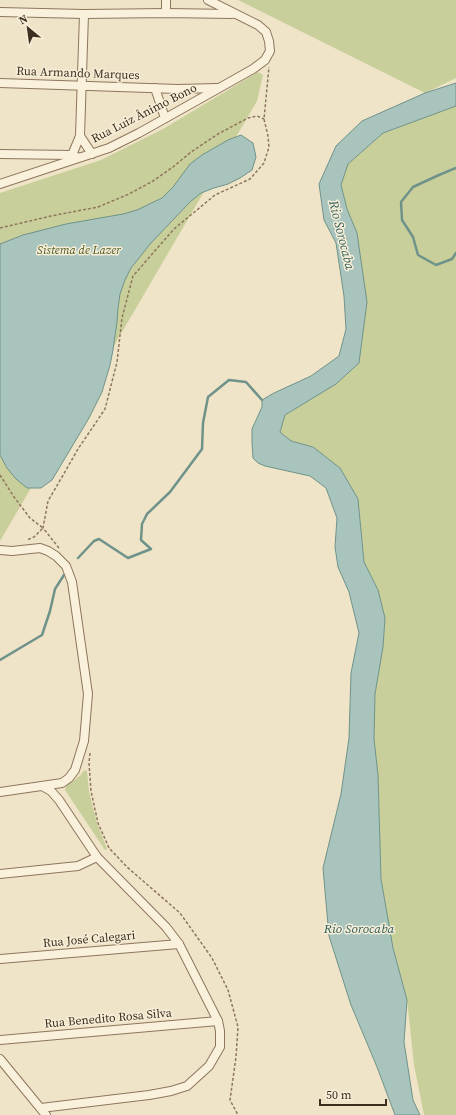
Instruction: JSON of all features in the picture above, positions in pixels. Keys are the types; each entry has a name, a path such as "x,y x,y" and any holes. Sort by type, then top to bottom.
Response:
{"street":[{"path":"166,0 166,13"},
{"path":"208,0 235,14"},
{"path":"0,12 84,14 235,14"},
{"path":"0,154 76,157 80,136 84,14"},
{"name":"Rua Luiz Ânimo Bono","path":"0,184 49,168 76,157 92,154 109,148 253,69 265,60 270,50 270,41 266,32 258,25 235,14"},
{"name":"Rua Armando Marques","path":"0,83 155,88 218,88"},
{"name":"Rua Armando Marques","path":"155,88 165,118"},
{"path":"178,88 185,90 196,101"},
{"path":"80,136 92,154"},
{"path":"35,155 49,168"},
{"path":"0,550 12,551 40,548 48,550 66,566 72,582 88,694 84,741 75,770 69,778 62,783 0,792"},
{"path":"41,1108 149,1095 187,1086 209,1066 220,1047 220,1031 218,1021 180,944 166,927 97,857 59,800 51,791 42,786"},
{"path":"0,874 78,866 97,857"},
{"name":"Rua José Calegari","path":"1,957 180,944"},
{"name":"Rua Benedito Rosa Silva","path":"0,1040 218,1021"},
{"path":"0,1059 46,1115"}],"path":[{"path":"21,543 34,537 43,528 48,501 78,449 105,409 117,362 122,318 133,276 174,229 215,195 250,179 264,162 269,147 264,119 269,65"},
{"path":"0,228 98,207 129,194 153,181 191,152 218,134 248,118 257,116 264,119"},
{"path":"0,475 30,518 43,528 61,550"},
{"path":"90,748 89,764 91,791 98,823 109,848 127,867 180,913 212,958 228,990 238,1027 236,1057 230,1100 238,1115"}],"green space":[{"path":"238,0 456,0 456,78 425,93"},
{"name":"Sistema de Lazer","path":"258,72 263,75 257,101 0,541 0,193 101,160 163,129"},
{"path":"456,106 456,1115 424,1115 414,1065 407,1000 393,948 381,879 378,775 374,739 375,694 383,647 385,618 378,590 364,562 358,499 313,447 291,441 280,432 285,415 359,363 357,233 347,209 341,185 348,164 383,133"},
{"path":"84,770 87,771 89,791 97,823 107,849 105,850 65,790 68,784 79,776"}],"water":[{"name":"Rio Sorocaba","path":"456,83 456,106 383,133 348,164 341,185 347,209 357,233 367,302 359,363 336,384 285,415 280,432 291,441 313,447 340,468 358,499 364,562 378,590 385,618 383,647 375,694 374,739 378,775 381,879 393,948 407,1000 404,1042 413,1100 420,1115 395,1115 351,1005 329,936 323,868 341,794 349,738 351,673 359,633 349,592 338,567 335,547 337,518 326,488 310,476 265,466 258,463 253,458 252,429 262,407 262,400 311,376 339,356 346,329 344,296 336,243 324,220 319,184 336,146 362,121 425,93"},
{"name":"Sistema de Lazer","path":"241,135 253,143 256,157 252,170 228,184 201,193 190,202 151,243 131,268 120,294 113,350 102,392 89,418 52,480 41,488 27,488 16,479 7,468 0,455 0,244 23,235 66,224 123,214 137,210 162,198 173,187 190,164 202,155 228,140"}],"waterway":[{"path":"456,168 413,187 401,202 402,220 413,237 418,255 436,265 452,259 456,253"},
{"path":"78,558 94,541 99,539 128,558 151,549 141,540 142,524 147,514 170,492 202,449 203,423 208,397 229,380 246,382 262,400"},
{"path":"0,660 42,635 55,589 64,575"}]}
